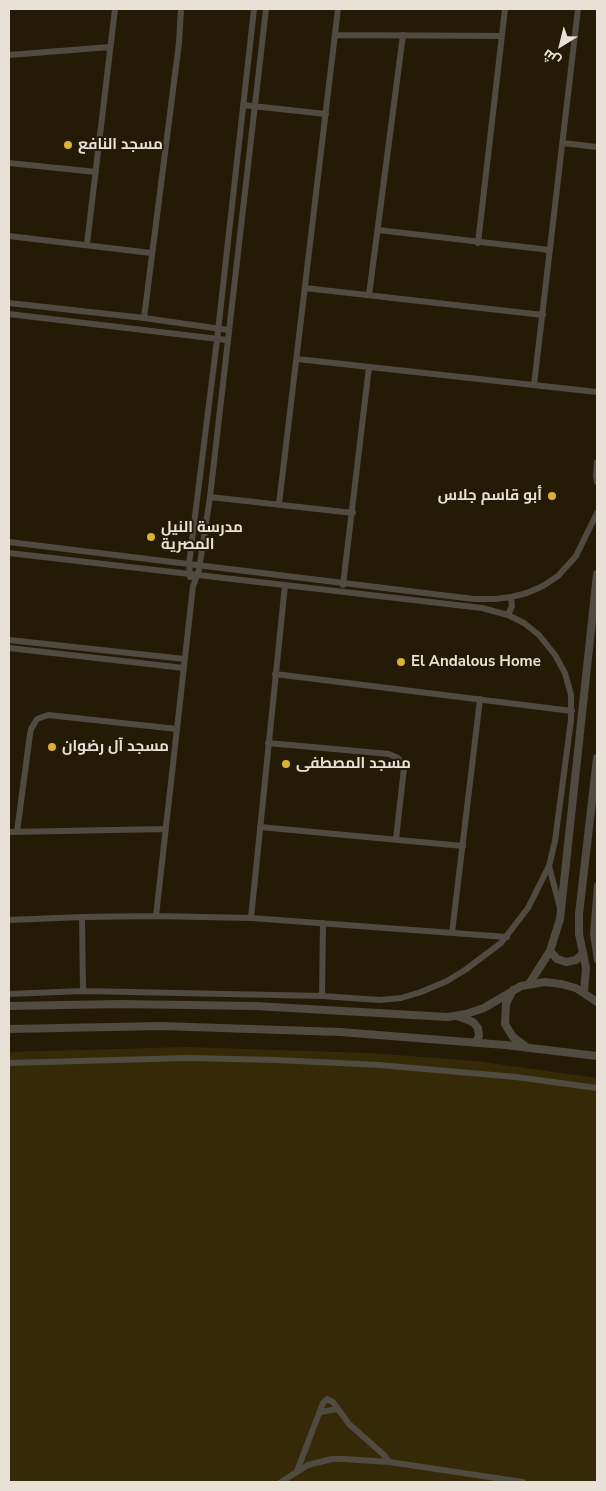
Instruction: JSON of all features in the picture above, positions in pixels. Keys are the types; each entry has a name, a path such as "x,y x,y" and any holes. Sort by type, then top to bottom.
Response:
{"street":[{"path":"87,244 115,9"},
{"path":"144,318 181,9"},
{"path":"194,586 189,574 189,564 217,340 254,9"},
{"path":"156,916 194,586 200,565 210,496 266,9"},
{"path":"279,504 338,9"},
{"path":"478,242 505,9"},
{"path":"534,385 578,9"},
{"path":"369,295 403,34"},
{"path":"335,35 502,36"},
{"path":"9,55 110,47"},
{"path":"243,105 326,114"},
{"path":"563,143 597,147"},
{"path":"9,163 96,172"},
{"path":"378,230 550,250"},
{"path":"9,236 151,253"},
{"path":"305,288 543,315"},
{"path":"9,303 144,318 228,330"},
{"path":"9,314 227,340"},
{"path":"296,359 597,392"},
{"path":"342,591 369,367"},
{"path":"597,462 597,482"},
{"path":"210,496 353,512"},
{"path":"9,542 474,599 511,597 535,590 550,581 564,570 579,550 597,513"},
{"path":"9,553 482,608 508,615 524,623 539,635 555,655 570,686 572,711 555,841 549,866 528,908 507,937 465,970 447,981 401,998 380,1000 322,996 83,991 9,994"},
{"path":"529,984 550,951 558,927 597,574"},
{"path":"251,918 285,585"},
{"path":"508,615 512,606 511,597"},
{"path":"9,640 185,659"},
{"path":"9,648 184,668"},
{"path":"275,674 572,711"},
{"path":"452,933 480,699"},
{"path":"17,832 31,728 37,719 48,715 177,729"},
{"path":"268,742 389,754 398,758 404,768 396,839"},
{"path":"584,992 586,968 579,934 579,914 597,758"},
{"path":"260,827 462,846"},
{"path":"9,832 166,829"},
{"path":"549,866 560,911"},
{"path":"597,885 592,934 597,960"},
{"path":"9,920 156,916 251,918 507,937"},
{"path":"82,917 83,991"},
{"path":"322,996 323,923"},
{"path":"550,951 557,959 566,962 576,960 583,953"},
{"path":"9,1006 120,1004 255,1006 439,1017 457,1016 484,1008 513,990 529,984 546,982 561,984 584,992 597,1002"},
{"path":"513,990 506,1004 506,1024 514,1037 527,1048"},
{"path":"457,1016 473,1022 478,1028 479,1036 476,1042"},
{"path":"9,1029 119,1026 216,1027 340,1032 476,1042 597,1056"},
{"path":"9,1063 187,1058 276,1060 389,1066 516,1077 597,1088"},
{"path":"297,1471 323,1403 327,1400 333,1402 349,1424 384,1455 389,1462"},
{"path":"320,1412 338,1409"},
{"path":"281,1482 308,1465 332,1459 389,1462 523,1482"}],"shaded area":[{"path":"187,1047 370,1053 476,1061 597,1078 597,1482 9,1482 9,1052"}],"place":[{"name":"مسجد النافع","path":"68,145"},
{"name":"أبو قاسم جلاس","path":"552,496"},
{"name":"مدرسة النيل المصرية","path":"151,537"},
{"name":"El Andalous Home","path":"401,662"},
{"name":"مسجد آل رضوان","path":"52,747"},
{"name":"مسجد المصطفى","path":"286,764"}]}
